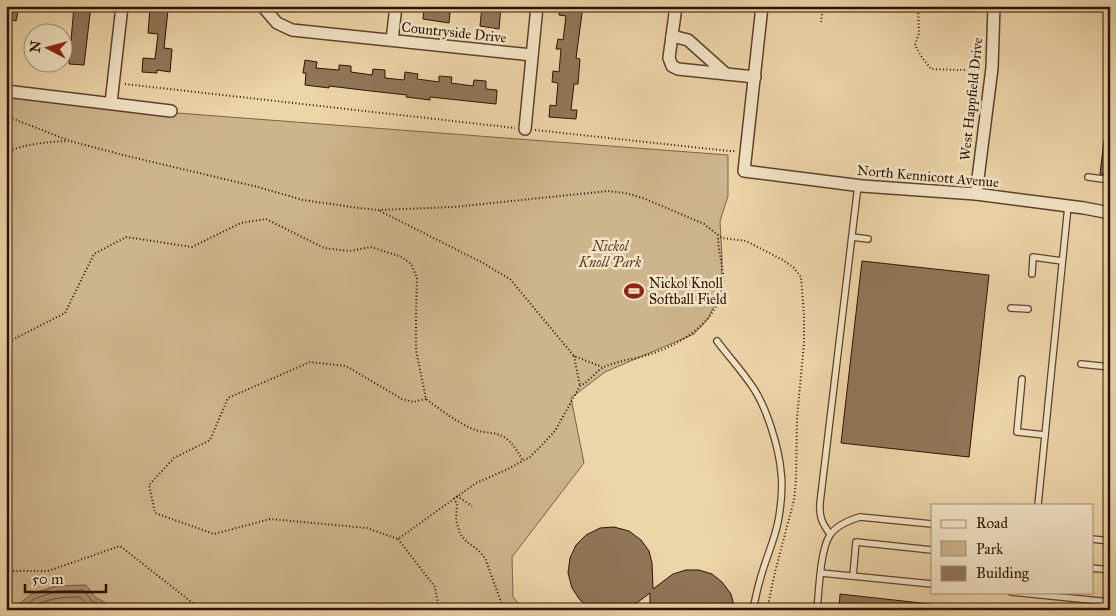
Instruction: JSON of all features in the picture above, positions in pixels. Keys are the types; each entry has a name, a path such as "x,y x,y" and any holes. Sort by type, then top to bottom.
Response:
{"street":[{"path":"111,103 122,6"},
{"name":"Countryside Drive","path":"265,6 265,9 276,23 292,30 532,55"},
{"path":"392,40 396,6"},
{"path":"525,129 537,6"},
{"path":"676,6 669,58 672,66 678,69 755,77"},
{"path":"746,151 762,6"},
{"name":"West Happfield Drive","path":"976,194 992,68 994,6"},
{"path":"672,36 688,40 726,74"},
{"path":"6,90 171,111"},
{"name":"North Kennicott Avenue","path":"746,151 744,171 858,186 976,194 1110,213"}],"lane":[{"path":"1088,177 1110,180"},
{"path":"830,534 822,522 819,512 858,186"},
{"path":"1038,504 1068,206"},
{"path":"852,237 868,239"},
{"path":"1032,274 1033,257 1062,261"},
{"path":"1011,308 1028,309"},
{"path":"717,341 755,390 764,408 776,447 781,472 778,522 760,579 753,610"},
{"path":"1081,364 1110,367"},
{"path":"1022,379 1017,432 1045,435"},
{"path":"817,610 824,550 830,534 842,525 860,517 931,524"},
{"path":"1094,539 1110,541"},
{"path":"853,576 856,542 931,550"},
{"path":"1094,568 1110,570"},
{"path":"821,573 931,584"},
{"path":"1037,594 1110,602"}],"path":[{"path":"821,22 823,6"},
{"path":"918,6 920,33 915,45 931,69 958,70 981,68"},
{"path":"113,83 729,151 746,151"},
{"path":"6,116 70,141 150,162 258,187 303,200 378,210 454,207 608,191 625,193 643,198 704,224 722,238 746,241 783,260 794,268 801,277 804,343 797,418 794,500 774,572 767,610"},
{"path":"6,152 42,143 70,141"},
{"path":"378,210 481,262 510,279 574,356 580,386"},
{"path":"6,343 65,313 94,254 126,237 192,247 241,223 266,219 324,248 349,251 371,247 402,257 411,264 417,278 416,350 426,399 459,422 475,430 496,433 506,438 514,445 523,461"},
{"path":"398,538 476,483 530,457 555,431 580,386 586,383 602,367 648,355 678,343 696,330 712,313 718,302 722,287 723,271 718,236"},
{"path":"574,356 602,367"},
{"path":"426,399 414,402 402,399 346,366 310,362 228,398 210,440 174,458 149,485 155,513 214,534 270,519 367,528 398,538 435,587 439,610"},
{"path":"457,496 472,506"},
{"path":"454,498 458,505 456,520 460,534 485,558 504,610"},
{"path":"6,571 48,571 120,546 200,610"}],"green space":[{"name":"Nickol Knoll Park","path":"6,97 177,113 728,155 728,196 720,221 721,291 708,319 694,334 605,372 571,398 584,463 512,557 513,597 524,610 6,610"}],"water":[{"path":"86,585 95,597 118,610 14,610 31,594 56,586"}],"building":[{"path":"6,6 19,6 16,21 6,19"},
{"path":"74,6 91,6 84,65 72,64"},
{"path":"430,6 446,6 446,12 450,13 449,23 423,19 424,8 430,9"},
{"path":"482,6 501,6 499,29 480,26"},
{"path":"560,6 583,6 576,58 580,59 578,84 574,84 571,110 577,110 576,119 549,117 550,105 556,106 558,83 552,82 553,71 559,72 561,49 556,49 558,39 563,40 566,16 559,15"},
{"path":"150,8 168,10 164,48 172,49 170,72 157,70 157,73 142,72 143,58 155,59 158,34 148,33"},
{"path":"305,60 317,62 316,68 339,70 339,65 351,66 351,72 372,75 373,69 385,70 385,78 404,80 405,72 418,74 417,79 439,82 439,76 452,77 451,83 473,86 474,80 486,81 486,89 497,90 496,104 430,97 430,100 406,97 407,95 305,85 306,73 303,73"},
{"path":"1104,140 1110,140 1110,175 1100,174"},
{"path":"862,261 989,275 969,457 841,443"},
{"path":"614,527 629,531 641,540 649,551 652,563 653,589 673,574 686,570 699,570 712,574 722,582 731,594 735,610 650,610 650,593 630,608 624,610 598,610 591,608 580,600 572,588 568,573 570,558 576,545 586,535 600,528"},
{"path":"840,594 930,604 930,610 839,610"}],"place":[{"name":"Nickol Knoll Softball Field","path":"634,291"}]}
